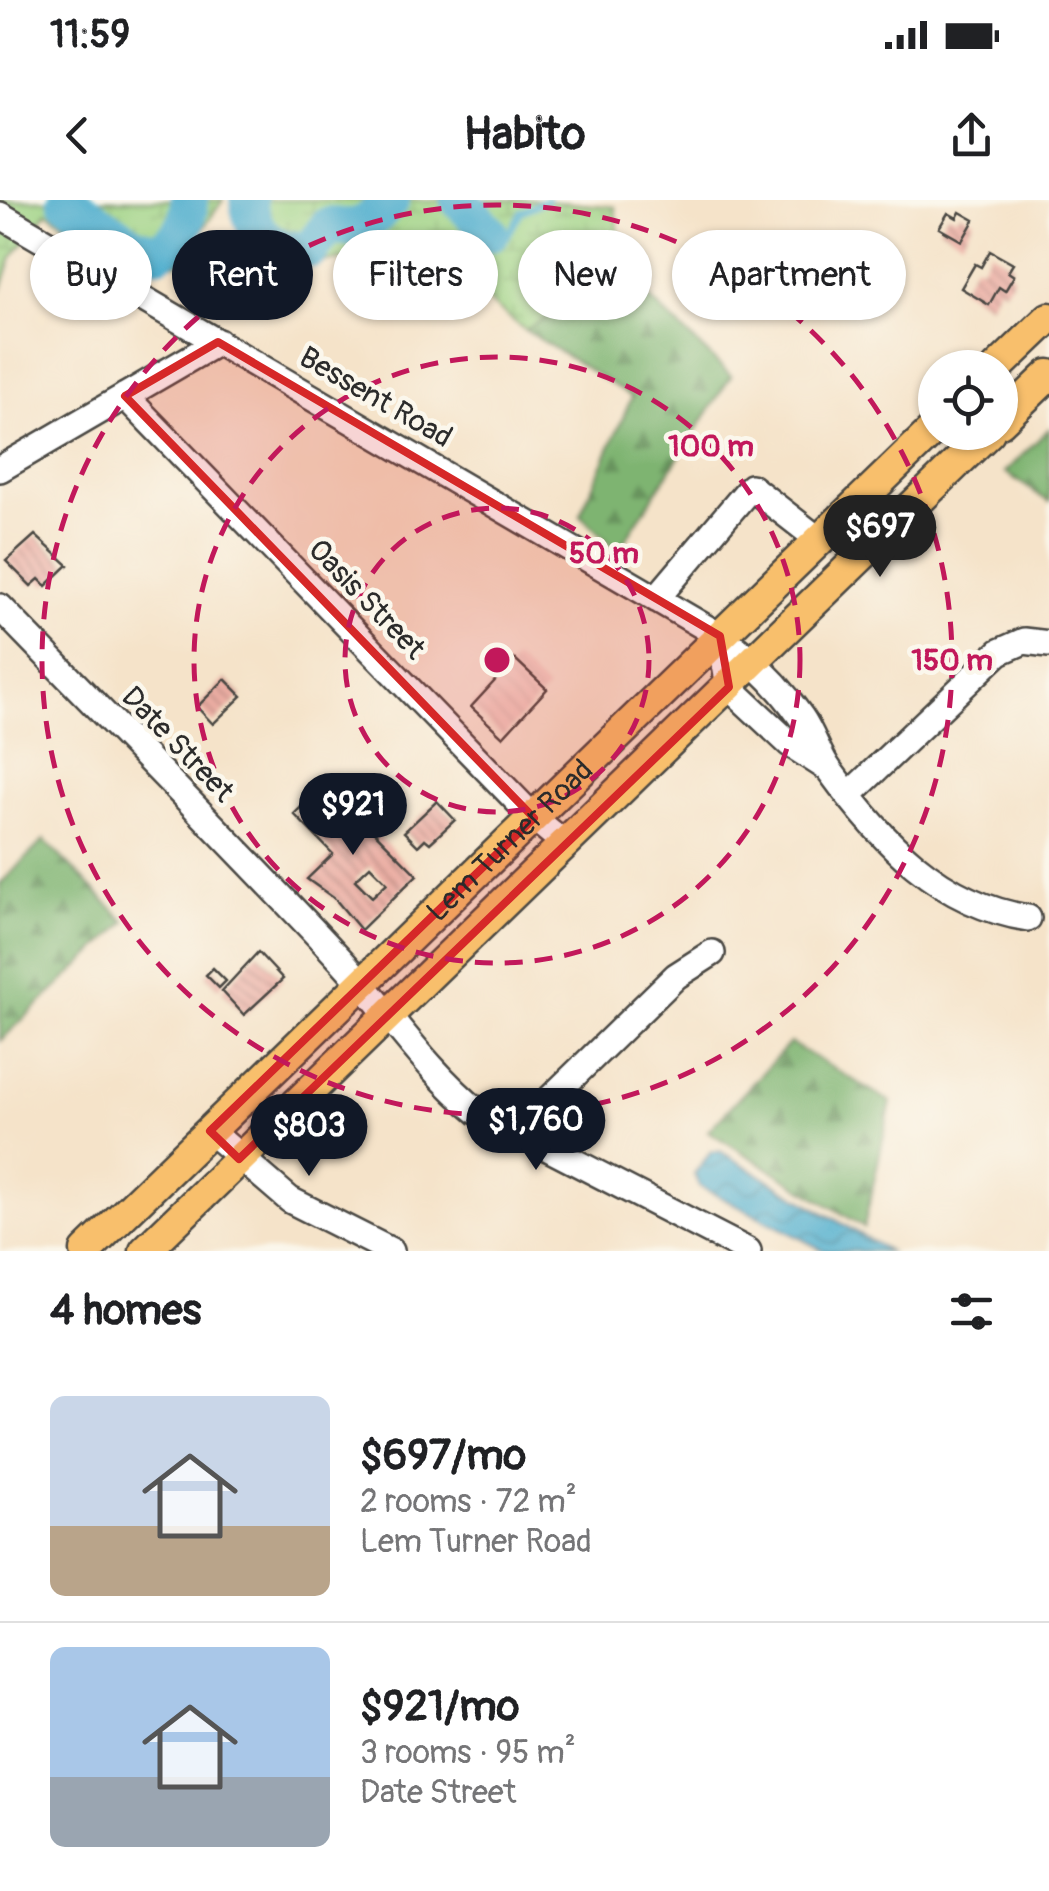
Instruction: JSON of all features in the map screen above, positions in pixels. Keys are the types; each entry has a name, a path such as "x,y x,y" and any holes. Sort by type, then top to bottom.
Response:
{"main road":[{"path":"1016,350 1049,318"},
{"path":"1018,404 1049,372 1022,344"},
{"name":"Lem Turner Road","path":"86,1251 918,444"},
{"name":"Lem Turner Road","path":"145,1251 970,450"}],"street":[{"name":"Bessent Road","path":"0,215 720,636 754,660 802,718 828,768 916,868 988,912 1028,918"},
{"path":"0,469 218,342"},
{"name":"Oasis Street","path":"125,396 534,818 565,844"},
{"path":"656,599 751,487 819,540"},
{"name":"Date Street","path":"0,607 361,984 386,1018 460,1098 516,1132 748,1251"},
{"path":"720,636 728,686"},
{"path":"850,795 999,652 1024,641 1049,644"},
{"name":"Bessent Road","path":"728,686 790,744 828,768"},
{"path":"516,1132 676,976 712,953"},
{"path":"210,1131 290,1200 390,1251"}],"highlighted area":[{"path":"218,342 720,636 729,687 239,1159 210,1131 534,818 125,396"}],"green space":[{"path":"0,200 223,200 202,230 172,230 172,264 152,265 152,230 75,230 47,212 12,257 0,293"},
{"path":"234,200 532,200 615,207 618,230 518,230 518,320 543,320 525,330 498,309 498,230 333,230 333,261 313,264 313,230 246,230"},
{"path":"652,301 731,376 618,551 580,515 632,397 525,330 543,320 652,320"},
{"path":"1049,429 1049,502 1005,472"},
{"path":"44,840 126,922 0,1041 0,884"},
{"path":"790,1043 891,1102 864,1227 708,1131"}],"water":[{"path":"720,1151 888,1251 825,1251 699,1186 694,1174 711,1152"}],"building":[{"path":"960,212 974,220 962,241 939,228 948,213 957,218"},
{"path":"990,251 1013,264 1008,272 1014,276 1005,291 999,287 989,305 961,288 975,264 981,267"},
{"path":"35,535 68,565 46,586 39,579 31,586 6,561"},
{"path":"515,659 547,689 503,737 471,707"},
{"path":"225,679 242,696 213,724 197,707"},
{"path":"326,783 417,875 361,930 335,899 307,879 333,854 294,814","holes":["370,866 387,883 372,897 355,880"]},
{"path":"437,801 455,820 430,843 425,839 418,846 404,832"},
{"path":"258,952 283,979 244,1015 222,991"},
{"path":"213,968 226,981 219,988 206,975"}],"waterway":[{"path":"66,200 135,246 157,252 181,231 189,200"},
{"path":"248,200 260,232 276,245 298,250 311,249 329,225 364,224 391,200"},
{"path":"459,200 487,230"},
{"path":"498,238 507,237 521,212 547,200"}]}
